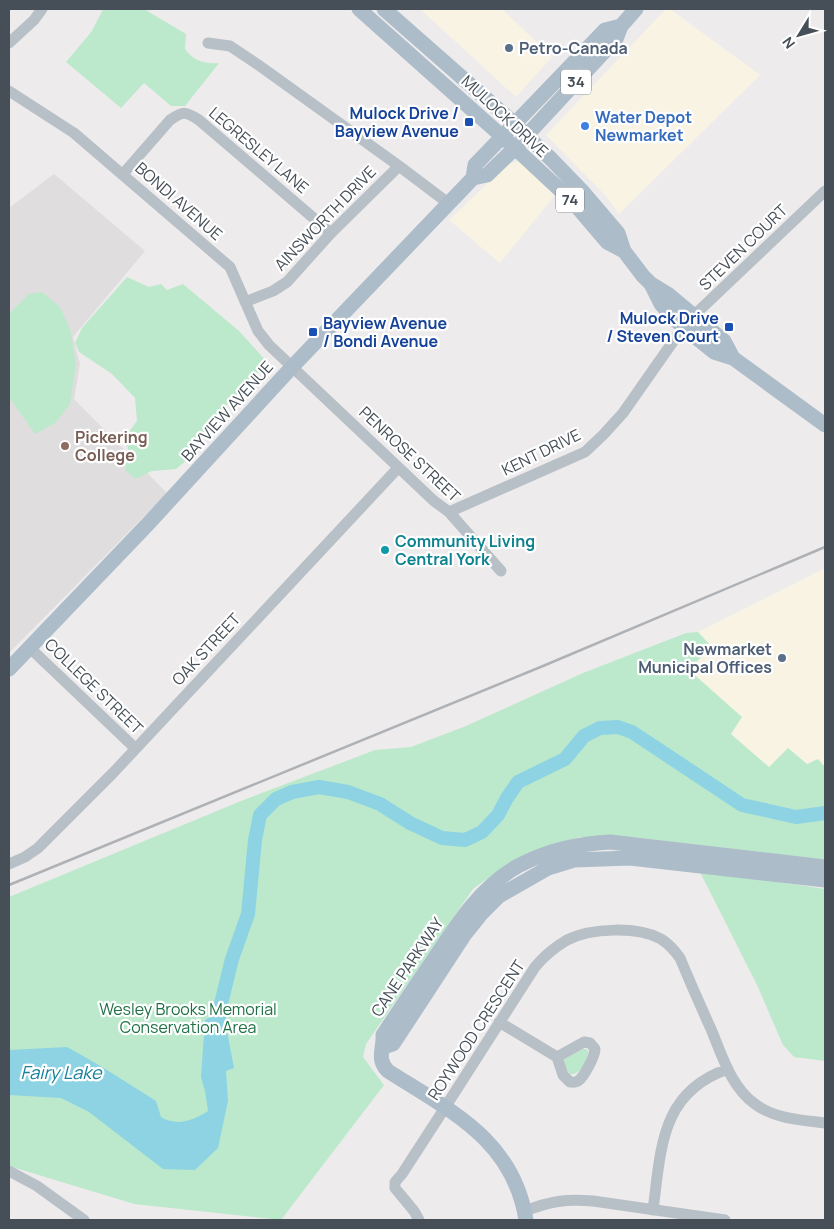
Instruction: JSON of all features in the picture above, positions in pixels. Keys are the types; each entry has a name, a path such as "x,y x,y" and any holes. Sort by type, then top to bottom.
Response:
{"main road":[{"name":"MULOCK DRIVE","path":"359,9 503,136 572,201 607,242 624,251"},
{"name":"MULOCK DRIVE","path":"384,9 526,135 583,192 618,233 624,251 651,284 669,295 688,322 724,341 733,358 825,425"},
{"name":"34","path":"526,135 616,39 621,26 636,9"},
{"name":"34","path":"515,125 605,30 621,26"},
{"name":"BAYVIEW AVENUE","path":"9,669 147,524 292,367 473,178 476,165 515,125"},
{"name":"BAYVIEW AVENUE","path":"473,178 487,175 526,135"},
{"name":"CANE PARKWAY","path":"825,866 610,842 578,844 548,853 518,866 490,886 465,912 383,1036 384,1046 393,1044 480,914 500,896 548,868 574,860 630,858 825,880"},
{"path":"384,1046 381,1053 381,1061 388,1071 461,1117 493,1147 506,1166 526,1216"}],"street":[{"path":"9,43 34,20 42,9"},
{"path":"208,43 230,46 448,203"},
{"name":"BONDI AVENUE","path":"9,91 74,133 230,267 258,331 269,345 292,367"},
{"name":"LEGRESLEY LANE","path":"124,174 170,120 185,112 199,120 332,233"},
{"name":"AINSWORTH DRIVE","path":"245,302 273,291 287,282 332,233 399,166"},
{"name":"STEVEN COURT","path":"688,322 825,191"},
{"name":"KENT DRIVE","path":"450,512 585,452 603,436 623,412 688,322"},
{"name":"PENROSE STREET","path":"292,367 398,468 434,501 450,512 501,571"},
{"name":"OAK STREET","path":"9,864 35,850 61,826 398,468"},
{"name":"COLLEGE STREET","path":"30,648 135,748"},
{"name":"ROYWOOD CRESCENT","path":"419,1220 395,1188 395,1182 445,1108 535,967 547,954 560,945 581,935 601,931 641,932 662,940 680,958 728,1069 740,1089 755,1104 768,1111 793,1119 825,1123"},
{"path":"500,1022 557,1057"},
{"path":"653,1210 663,1137 674,1111 687,1094 701,1082 728,1069"},
{"path":"9,1171 29,1181 84,1220"},
{"path":"526,1216 552,1202 575,1200 725,1220"}],"shaded area":[{"path":"420,9 502,9 552,57 516,97"},
{"path":"666,9 670,9 760,75 619,214 606,196 546,135"},
{"path":"520,161 555,195 500,263 449,220 508,164"},
{"name":"Pickering College","path":"54,174 145,251 73,337 80,364 74,399 167,493 9,653 9,208"},
{"path":"825,568 825,765 807,764 769,768 731,734 689,670 711,646 698,632"}],"green space":[{"path":"103,9 144,9 186,34 185,49 196,59 209,63 219,63 185,106 171,106 144,83 121,108 66,62 92,31"},
{"path":"127,277 149,287 161,284 167,290 183,284 239,331 267,362 224,408 188,459 176,469 152,471 135,479 125,470 128,447 122,441 137,421 135,398 112,374 79,352 75,343 82,328"},
{"path":"42,292 60,307 70,329 76,364 70,404 55,423 35,434 9,397 9,314 29,294"},
{"name":"Wesley Brooks Memorial Conservation Area","path":"698,632 711,646 689,670 742,717 731,734 769,767 788,748 807,764 818,759 825,765 825,860 632,837 580,837 547,846 506,865 473,889 366,1044 363,1057 384,1085 281,1220 134,1204 9,1166 9,897 241,801 375,750 411,747 466,726 583,673 686,633"},
{"path":"699,870 825,889 825,1061 794,1057 783,1045 757,985"},
{"path":"583,1049 589,1052 584,1063 580,1070 570,1074 565,1067 564,1059"}],"water":[{"name":"Fairy Lake","path":"219,1012 226,1026 234,1068 226,1071 228,1101 218,1148 195,1170 163,1169 89,1112 61,1098 9,1095 9,1050 67,1047 156,1101 161,1117 173,1122 179,1122 197,1117 208,1111 201,1077 205,1020"}],"waterway":[{"path":"219,1031 219,1012 232,959 248,914 255,840 260,815 276,799 292,792 319,787 348,792 380,804 410,823 442,838 465,840 482,832 498,815 518,782 565,759 584,736 600,728 618,727 632,732 742,805 796,817 825,813"}],"railway":[{"path":"9,885 543,666 825,547"}],"place":[{"name":"Petro-Canada","path":"509,48"},
{"name":"Mulock Drive / Bayview Avenue","path":"469,122"},
{"name":"Water Depot Newmarket","path":"585,126"},
{"name":"Mulock Drive / Steven Court","path":"729,327"},
{"name":"Bayview Avenue / Bondi Avenue","path":"313,332"},
{"name":"Pickering College","path":"65,446"},
{"name":"Community Living Central York","path":"385,550"},
{"name":"Newmarket Municipal Offices","path":"782,658"}]}
